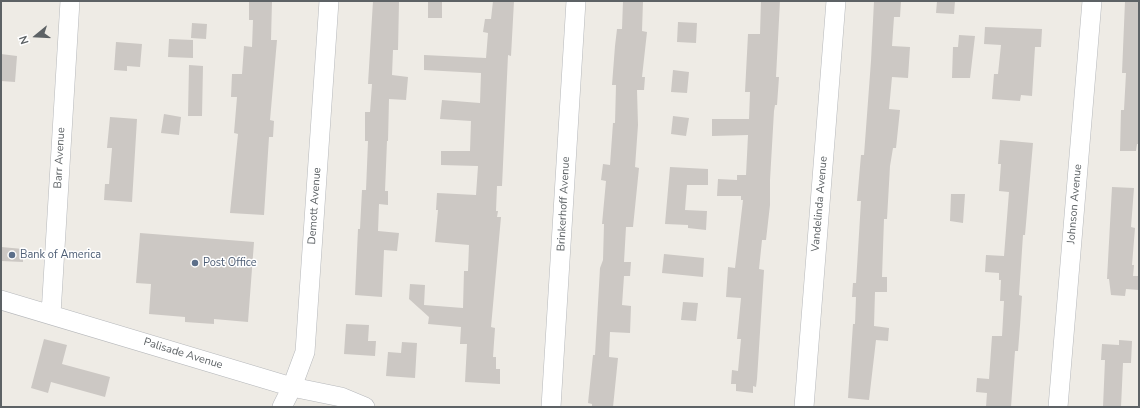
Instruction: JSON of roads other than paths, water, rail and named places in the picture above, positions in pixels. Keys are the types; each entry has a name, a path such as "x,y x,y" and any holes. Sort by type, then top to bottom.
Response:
{"street":[{"name":"Barr Avenue","path":"51,314 70,1"},
{"name":"Demott Avenue","path":"282,407 292,387 305,352 329,1"},
{"name":"Brinkerhoff Avenue","path":"551,407 576,1"},
{"name":"Vandelinda Avenue","path":"804,407 836,1"},
{"name":"Johnson Avenue","path":"1058,407 1092,1"},
{"name":"Palisade Avenue","path":"1,300 292,387 341,397 365,407"}],"place":[{"name":"Bank of America","path":"12,255"},
{"name":"Post Office","path":"195,263"}]}
